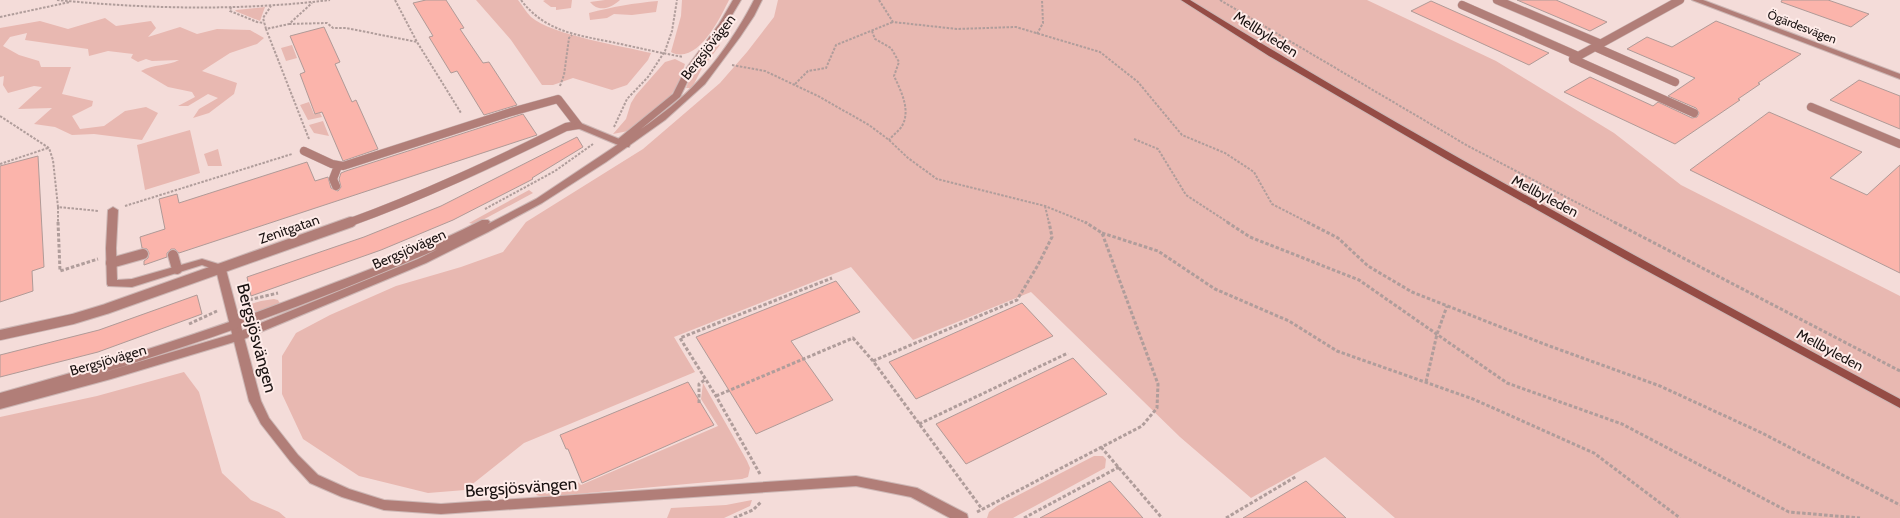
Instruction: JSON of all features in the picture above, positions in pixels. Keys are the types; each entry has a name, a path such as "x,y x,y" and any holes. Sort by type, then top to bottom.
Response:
{"main road":[{"name":"Mellbyleden","path":"1185,0 1266,51 1478,175 1900,404"}],"street":[{"name":"Bergsjövägen","path":"622,144 677,96 683,86 688,70 722,25 737,0"},
{"name":"Bergsjövägen","path":"0,405 111,376 238,331 422,261 458,244 539,201 662,118 702,82 736,37 750,16 758,0"},
{"name":"Ögärdesvägen","path":"1696,0 1900,77"},
{"path":"578,125 622,144"},
{"path":"113,210 111,259 112,284 132,283 202,262 221,268"},
{"name":"Bergsjösvängen","path":"221,268 255,401 265,421 294,458 314,479 346,493 384,505 441,509 763,486 856,481 913,492 966,516"},
{"name":"Bergsjövägen","path":"0,397 238,331"}],"lane":[{"path":"1497,0 1598,45 1674,82"},
{"path":"1574,59 1680,0"},
{"path":"1462,5 1574,59 1694,113"},
{"path":"304,151 316,154 332,165 343,166 508,113 558,99 578,125"},
{"path":"1811,107 1900,144"},
{"name":"Zenitgatan","path":"0,335 73,319 106,309 327,232 422,196 548,135 566,127 578,125"},
{"path":"336,186 333,179 338,166"},
{"path":"111,259 143,254"},
{"path":"173,255 177,269"}],"path":[{"path":"57,0 142,7 271,6 330,0"},
{"path":"395,0 417,42 469,126"},
{"path":"520,0 525,8 536,17 572,35 687,58"},
{"path":"480,212 584,152 603,137 620,119 626,101 648,77 664,54 677,9 677,0"},
{"path":"879,0 893,22"},
{"path":"1037,34 1043,23 1042,0"},
{"path":"1220,0 1468,146 1900,371"},
{"path":"0,17 64,4 70,1"},
{"path":"288,24 312,3"},
{"path":"58,208 106,212 304,151 309,139 264,23 263,18 271,6"},
{"path":"231,7 230,11 257,22 264,23"},
{"path":"795,84 808,71 826,68 836,45 893,22 957,29 1016,26 1037,34 1100,52 1138,82 1182,134 1225,153 1254,172 1272,204 1338,238 1368,266 1387,278 1412,292 1447,306 1544,344 1660,386 1762,434 1900,505"},
{"path":"266,28 288,24 327,23 333,28 346,28 417,42"},
{"path":"872,30 875,40 891,48 899,62 894,76 901,90 906,114 903,125 889,140"},
{"path":"558,99 558,94 564,76 569,38 572,35"},
{"path":"732,65 765,71 795,84 869,125 889,140 908,158 937,179 1045,206 1084,221 1102,233 1158,251 1215,289 1289,321 1337,351 1473,399 1594,453 1680,518"},
{"path":"0,116 49,148 53,160 58,208 60,271 111,259"},
{"path":"1134,139 1158,149 1186,195 1250,237 1358,280 1507,383 1622,424 1789,512 1860,518"},
{"path":"0,164 49,148"},
{"path":"873,362 1017,300 1038,265 1052,237 1045,206"},
{"path":"966,516 1142,426 1157,408 1158,384 1102,233"},
{"path":"734,518 759,505 763,497 762,478 716,396 680,338 832,278"},
{"path":"188,325 208,314 253,297 284,292"},
{"path":"1426,382 1436,334 1447,306"},
{"path":"716,396 853,338 873,362 982,509"},
{"path":"919,424 1068,354"},
{"path":"699,404 699,384 706,379"},
{"path":"1101,447 1162,518"},
{"path":"1024,518 1119,467"},
{"path":"1226,518 1297,476"}],"shaded area":[{"path":"476,0 518,0 531,17 555,29 588,39 651,53 648,60 627,85 612,90 573,78 553,85 542,85 511,40"},
{"path":"572,0 571,8 556,10 556,7 551,7 543,1"},
{"path":"620,0 605,8 597,7 590,2"},
{"path":"682,0 729,0 714,28 706,38 690,52 681,55 671,52 681,16"},
{"path":"778,0 1367,0 1496,61 1614,133 1681,185 1900,296 1900,518 1395,518 1325,457 1251,498 1180,437 1031,292 913,340 851,267 674,337 695,372 524,443 465,490 428,493 359,476 303,439 282,394 282,356 296,333 330,315 396,286 461,267 503,252 526,222 643,149 720,83 747,52 774,17"},
{"path":"658,1 656,12 632,15 614,14 607,18 590,20 589,13"},
{"path":"265,7 260,21 235,11 236,10"},
{"path":"105,18 116,26 151,21 156,28 148,37 180,27 197,34 217,29 250,30 264,38 257,44 230,53 202,71 237,83 234,94 209,113 193,118 199,109 218,98 208,94 188,106 178,106 195,97 192,92 168,87 141,71 150,67 179,60 152,61 146,59 138,62 131,58 133,54 108,51 89,56 88,49 25,40 27,33 10,37 3,46 19,55 39,61 41,67 71,67 62,94 93,101 92,106 72,116 80,129 104,126 125,111 146,107 158,113 142,140 94,134 72,135 55,127 34,124 52,108 18,109 42,87 34,86 8,93 3,85 4,76 0,77 0,28 40,21 68,29"},
{"path":"716,43 720,45 701,70 692,88 686,88 692,72"},
{"path":"292,45 297,58 286,61 281,48"},
{"path":"675,59 685,64 679,83 669,98 628,131 613,134 626,119 631,103 636,95 665,62"},
{"path":"309,102 314,114 320,113 322,117 308,120 300,105"},
{"path":"323,121 329,136 314,133 309,125"},
{"path":"190,130 200,173 145,190 137,145"},
{"path":"218,149 222,166 208,166 204,154"},
{"path":"529,190 533,193 479,222 473,224 469,223"},
{"path":"274,299 278,300 280,304 262,311 253,311 244,306 261,301"},
{"path":"184,372 199,392 222,473 251,500 279,512 286,518 0,518 0,417 97,396"},
{"path":"703,383 747,461 750,468 748,477 742,479 543,497 536,495 539,486 547,494 578,482 581,485 718,426 701,399"},
{"path":"1094,456 1103,456 1106,459 1105,468 1013,518 987,518 989,512 997,506"},
{"path":"752,500 750,506 724,518 667,518 671,508 726,505"}],"building":[{"path":"426,0 446,0 464,28 460,29 483,63 489,62 517,105 484,115 457,71 451,73 429,37 433,36 413,3"},
{"path":"1517,0 1556,0 1607,22 1590,31"},
{"path":"1782,0 1828,0 1869,14 1851,27 1781,2"},
{"path":"1431,1 1549,53 1529,65 1411,11"},
{"path":"1716,21 1801,54 1758,83 1760,84 1738,99 1740,100 1675,144 1564,92 1590,77 1653,106 1658,102 1692,118 1697,117 1699,113 1696,108 1668,96 1695,78 1627,49 1647,37 1672,47"},
{"path":"324,27 340,62 335,64 352,102 356,100 378,149 343,161 322,112 315,114 300,74 305,72 290,36"},
{"path":"1859,80 1900,96 1900,129 1830,100"},
{"path":"1769,112 1862,152 1830,178 1867,195 1900,165 1900,273 1690,170"},
{"path":"523,114 537,135 179,253 175,249 171,249 167,253 167,257 144,265 144,261 148,258 149,253 147,249 142,248 140,237 165,229 159,199 177,194 179,203 307,162 315,181 328,177 331,188 338,191 341,187 339,179 341,173"},
{"path":"577,137 583,147 532,178 533,179 453,220 381,250 251,296 247,277 364,237 441,206"},
{"path":"38,156 44,267 32,271 33,291 0,302 0,166"},
{"path":"836,281 860,312 791,341 833,400 756,434 696,337"},
{"path":"197,295 202,314 98,352 0,377 0,355 99,330"},
{"path":"1022,303 1053,336 916,399 889,362"},
{"path":"1073,358 1107,394 966,464 936,424"},
{"path":"688,382 714,425 582,483 568,449 566,449 560,435"},
{"path":"1110,481 1143,518 1040,518"},
{"path":"1306,481 1346,518 1243,518"}]}
